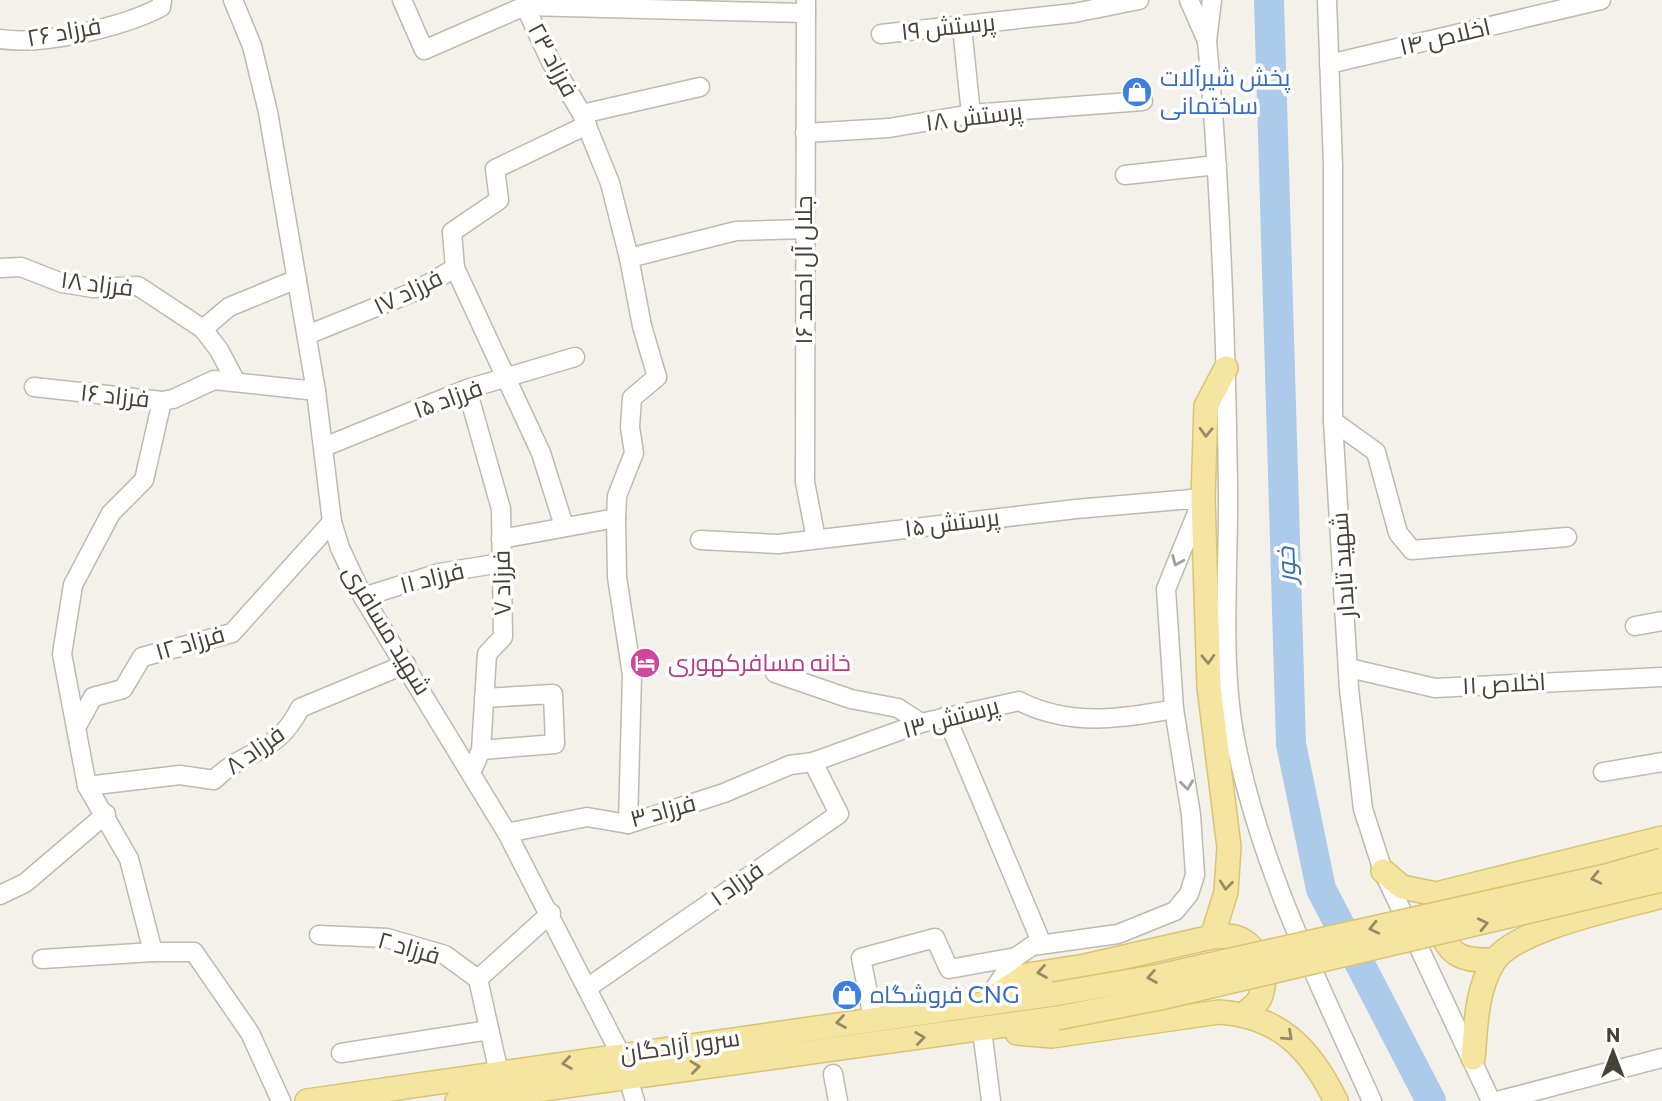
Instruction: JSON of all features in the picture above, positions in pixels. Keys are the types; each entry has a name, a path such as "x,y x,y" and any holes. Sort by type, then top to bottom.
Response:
{"main road":[{"path":"1212,937 1226,892 1228,847 1209,687 1203,498 1206,406 1226,368"},
{"path":"1382,871 1402,887 1424,894 1469,888 1662,838"},
{"name":"سرور آزادگان","path":"457,1101 624,1065 873,1018 1054,994 1160,976 1606,876 1662,860"},
{"name":"سرور آزادگان","path":"307,1101 499,1073 624,1065 982,1030 1057,1018 1173,995 1662,880"},
{"path":"1469,888 1444,907 1439,926 1443,941 1451,952 1467,961 1493,960"},
{"path":"1473,1058 1477,1012 1484,982 1493,960 1507,947 1552,926 1662,896"},
{"path":"985,1003 1027,975 1084,966 1212,937 1234,937 1251,946 1261,963 1263,986 1259,1001 1244,1014"},
{"path":"982,1030 1052,1036 1219,1012 1244,1014 1278,1027 1305,1052 1336,1101"}],"street":[{"name":"فرزاد ۲۶","path":"0,39 44,40 79,33 150,13 161,7 162,0"},
{"name":"شهید مسافری","path":"233,0 252,46 263,87 316,391 332,522 340,548 363,597 507,832 551,913 624,1065 635,1101"},
{"name":"فرزاد ۲۳","path":"402,0 424,50 525,6 806,6"},
{"name":"پرستش ۱۹","path":"881,34 1074,13 1139,0"},
{"path":"1189,0 1208,41"},
{"path":"1212,0 1208,41 1217,165 1226,368 1227,656 1235,737 1256,826 1289,918 1372,1101"},
{"name":"شهید تابدار","path":"1327,0 1334,421 1349,668 1363,809 1382,871 1494,1101"},
{"name":"اخلاص ۱۴","path":"1329,64 1601,0"},
{"name":"فرزاد ۲۳","path":"525,6 551,62 585,120 610,183 629,258"},
{"name":"جلال آل احمد ۱۶","path":"806,6 805,482 816,539"},
{"path":"962,27 971,114"},
{"name":"فرزاد ۱۷","path":"307,335 416,291 455,268 452,232 499,201 495,169 585,120 700,87"},
{"name":"پرستش ۱۸","path":"805,133 889,128 971,114 1143,101"},
{"path":"1125,175 1217,165"},
{"path":"628,824 632,675 617,577 617,496 634,453 630,427 632,398 657,377 642,326 629,258 736,231 805,229"},
{"name":"فرزاد ۱۸","path":"0,268 21,267 62,283 93,288 138,286 203,329"},
{"path":"455,268 541,453 564,526"},
{"path":"236,382 219,350 203,329 229,307 297,279"},
{"name":"فرزاد ۱۵","path":"324,447 467,389 575,357"},
{"name":"فرزاد ۱۶","path":"34,387 162,401 173,399 214,380 316,391"},
{"name":"فرزاد ۷","path":"467,389 501,509 503,637 487,654 481,750 471,774"},
{"path":"153,952 128,859 106,814 88,786 62,654 74,585 111,513 144,480 162,401"},
{"path":"1334,421 1376,453 1398,533 1412,550 1567,537"},
{"path":"873,1018 861,958 935,938 949,969 1016,957 1042,944 1118,934 1175,911 1189,894 1195,875 1191,816 1174,709 1166,589 1203,498"},
{"name":"پرستش ۱۵","path":"700,540 746,544 816,539 1076,509 1203,498"},
{"path":"501,539 616,518"},
{"name":"فرزاد ۱۲","path":"77,726 93,697 123,689 142,657 232,633 332,522"},
{"name":"فرزاد ۱۱","path":"363,597 439,573 501,563"},
{"path":"1635,626 1662,621"},
{"name":"فرزاد ۸","path":"88,786 180,775 214,780 231,763 252,757 289,730 300,708 406,664"},
{"name":"اخلاص ۱۱","path":"1349,668 1435,688 1662,677"},
{"path":"775,673 851,699 898,708 921,723"},
{"path":"481,750 555,744 553,694 484,698"},
{"name":"پرستش ۱۳","path":"813,762 921,723 1019,701 1042,712 1113,720 1174,709"},
{"path":"946,716 1042,944"},
{"name":"فرزاد ۳","path":"507,832 587,817 628,824 724,793 790,765 813,762"},
{"name":"فرزاد ۱","path":"587,988 839,814 813,762"},
{"path":"1603,772 1662,762"},
{"path":"0,895 24,883 106,814"},
{"path":"499,1073 478,979 551,913"},
{"name":"فرزاد ۲","path":"319,935 387,938 445,955 478,979"},
{"path":"42,959 194,951 250,1033 281,1101"},
{"path":"985,1003 1016,957"},
{"path":"341,1053 489,1030"},
{"path":"982,1030 991,1101"},
{"path":"1494,1101 1662,1058"},
{"path":"833,1074 838,1101"}],"waterway":[{"name":"خور","path":"1269,0 1291,744 1321,889 1431,1101"}],"place":[{"name":"پخش شیرآلات ساختمانی","path":"1137,92"},
{"name":"خانه مسافرکهوری","path":"645,663"},
{"name":"فروشگاه CNG","path":"847,995"}]}
